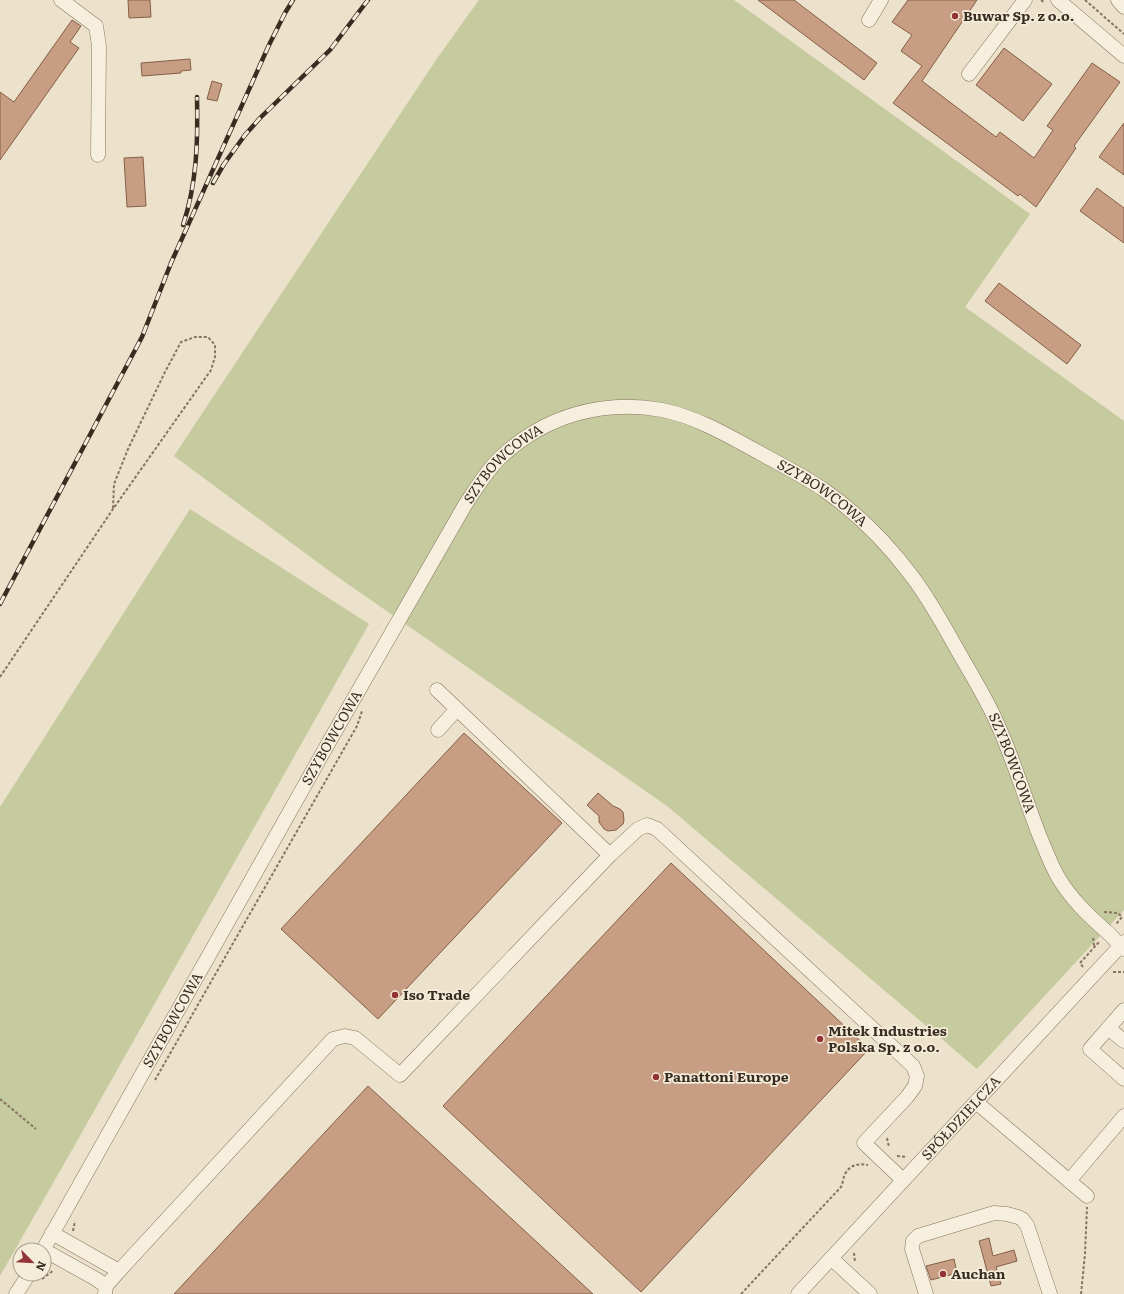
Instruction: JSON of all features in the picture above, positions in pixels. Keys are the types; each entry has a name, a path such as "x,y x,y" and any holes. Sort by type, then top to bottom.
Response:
{"street":[{"path":"61,0 96,26 99,46 98,155"},
{"path":"868,20 881,0"},
{"path":"969,74 1025,0"},
{"path":"1118,0 1124,7"},
{"path":"1065,2 1124,56"},
{"name":"SZYBOWCOWA","path":"48,1242 329,742 466,505 488,472 499,459 518,442 543,426 584,412 601,408 624,406 647,407 668,411 689,418 739,441 823,489 848,508 876,535 911,575 929,601 984,697 997,722 1034,823 1049,861 1058,877 1068,893 1088,915 1123,946"},
{"path":"437,690 610,855"},
{"path":"438,730 457,709"},
{"path":"52,1254 105,1290 119,1271 333,1040 345,1036 355,1038 400,1075 610,855 638,829 647,826 657,829 913,1066 917,1076 915,1086 864,1143 904,1180"},
{"name":"SPÓŁDZIELCZA","path":"798,1294 1093,976 1123,946"},
{"path":"1124,1010 1090,1049 1124,1079"},
{"path":"1108,1028 1124,1041"},
{"path":"976,1102 1087,1196"},
{"path":"1069,1181 1124,1116"},
{"path":"926,1294 912,1249 913,1241 918,1236 998,1212 1018,1217 1027,1225 1050,1294"},
{"path":"52,1233 119,1271"},
{"path":"831,1258 870,1294"},
{"path":"16,1294 30,1282"}],"path":[{"path":"1085,0 1124,34"},
{"path":"0,677 113,509 211,370 215,357 215,345 208,337 195,337 181,342 128,449 114,484 113,509"},
{"path":"154,1081 357,726 363,708"},
{"path":"1093,976 1080,963 1123,916 1118,913 1098,910"},
{"path":"1093,936 1095,946"},
{"path":"1108,972 1124,972"},
{"path":"0,1098 36,1129"},
{"path":"888,1133 886,1140 892,1151"},
{"path":"895,1155 903,1157 910,1156"},
{"path":"741,1294 841,1187 845,1174 851,1167 859,1163 870,1166"},
{"path":"1081,1294 1085,1254 1087,1196"},
{"path":"71,1244 75,1238 73,1231 76,1219"},
{"path":"854,1252 854,1260 857,1267"},
{"path":"52,1270 57,1269 62,1260"}],"green space":[{"path":"479,0 734,0 1030,214 965,307 1124,421 1124,910 977,1069 667,806 332,573 174,456 438,57"},
{"path":"190,509 369,624 19,1242 12,1242 12,1255 0,1276 0,807"}],"building":[{"path":"128,0 150,0 151,17 129,18"},
{"path":"758,0 794,0 877,63 864,80"},
{"path":"908,0 977,0 922,81 996,137 1000,132 1034,158 1053,130 1047,126 1092,63 1120,82 1074,146 1076,148 1036,207 1020,194 1018,196 893,103 922,66 901,51 912,35 892,22"},
{"path":"72,20 81,26 70,42 79,48 0,160 0,92 14,102"},
{"path":"1004,48 1052,84 1023,121 976,85"},
{"path":"190,59 191,70 181,71 181,73 142,76 141,63"},
{"path":"212,81 222,84 217,101 207,99"},
{"path":"1124,123 1124,175 1099,157"},
{"path":"143,157 146,206 127,207 124,158"},
{"path":"1097,188 1124,208 1124,243 1080,211"},
{"path":"999,283 1081,345 1067,364 985,301"},
{"path":"464,733 562,823 378,1019 281,929"},
{"path":"598,793 613,806 623,812 623,824 616,830 608,831 604,829 599,822 599,816 587,805"},
{"name":"Panattoni Europe","path":"671,863 869,1049 641,1292 443,1106"},
{"path":"368,1086 593,1294 174,1294"},
{"path":"989,1238 993,1256 1014,1250 1017,1261 996,1267 1001,1284 991,1286 979,1241"},
{"path":"954,1259 957,1273 931,1280 926,1266"}],"railway":[{"path":"0,604 142,337 171,263 269,45 293,0"},
{"path":"213,183 224,164 245,135 260,118 330,50 368,0"},
{"path":"183,225 188,209 196,162 197,97"}],"place":[{"name":"Buwar Sp. z o.o.","path":"955,16"},
{"name":"Iso Trade","path":"395,995"},
{"name":"Mitek Industries Polska Sp. z o.o.","path":"820,1039"},
{"name":"Panattoni Europe","path":"656,1077"},
{"name":"Auchan","path":"943,1274"}]}
